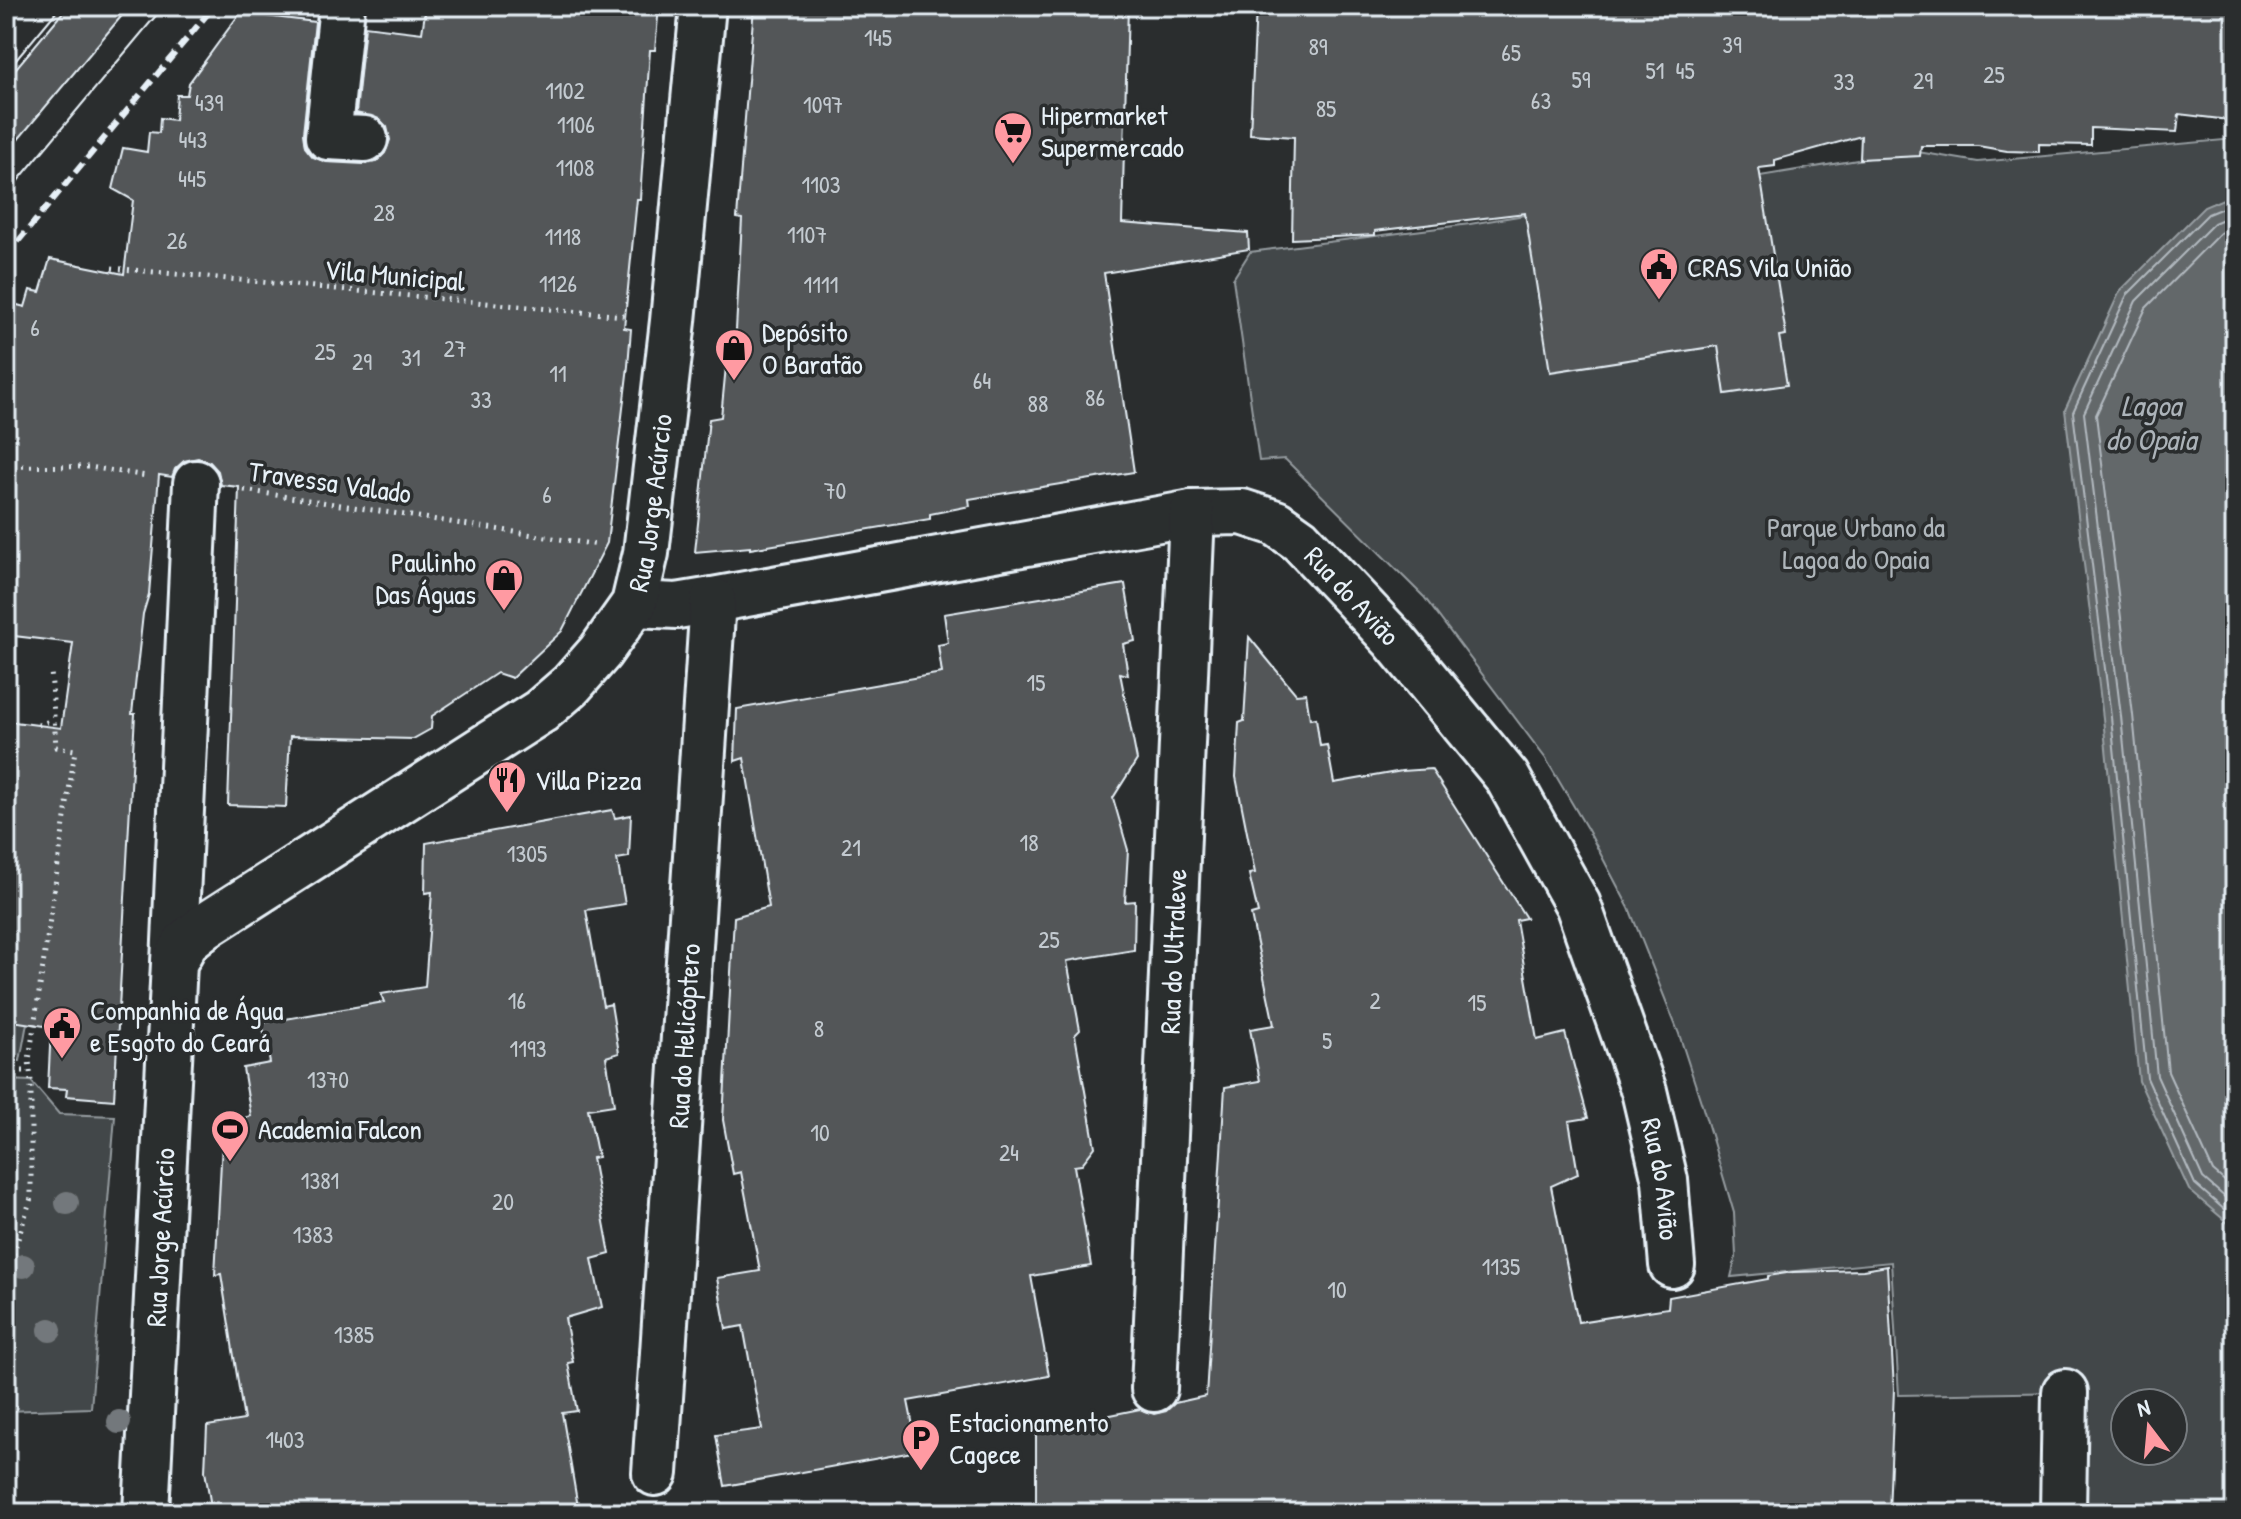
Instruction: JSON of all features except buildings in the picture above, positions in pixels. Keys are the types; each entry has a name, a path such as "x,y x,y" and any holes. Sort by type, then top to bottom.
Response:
{"street":[{"path":"342,6 328,137 365,139"},
{"name":"Rua Jorge Acúrcio","path":"174,963 186,941 205,926 541,711 581,674 634,604 646,553 673,321 703,6"},
{"name":"Rua Jorge Acúrcio","path":"146,1513 196,483"},
{"name":"Rua do Avião","path":"634,604 677,606 1192,513 1242,512 1276,523 1300,540 1394,640 1507,777 1578,905 1644,1091 1665,1180 1672,1265"},
{"name":"Rua do Ultraleve","path":"1154,1389 1192,513"},
{"name":"Rua do Helicóptero","path":"655,1473 713,600"},
{"path":"2063,1513 2065,1392"}],"path":[{"name":"Vila Municipal","path":"112,268 673,321"},
{"name":"Travessa Valado","path":"6,466 89,467 477,524 646,553"},
{"path":"6,1277 31,1198 29,1060 75,750 56,747 51,670"},
{"path":"38,725 53,720"},
{"path":"6,1071 30,1071"},
{"path":"6,1220 22,1222"}],"green space":[{"name":"Parque Urbano da Lagoa do Opaia","path":"2235,139 2235,1513 2066,1513 2064,1392 1899,1395 1891,1262 1731,1277 1736,1256 1734,1213 1702,1105 1679,1034 1629,908 1589,832 1546,759 1424,597 1285,459 1259,461 1233,279 1250,252 1470,224 1912,151 1978,162"},
{"path":"6,1020 27,1023 20,1061 6,1060"},
{"path":"6,1080 31,1081 59,1114 115,1116 91,1408 6,1411"}],"water":[{"name":"Lagoa do Opaia","path":"2235,194 2235,1229 2189,1190 2139,1081 2103,718 2065,410 2120,291 2204,207"}],"tram line":[{"path":"6,72 61,6"},
{"path":"6,195 164,6"}],"railway":[{"path":"6,256 214,6"}],"place":[{"name":"Hipermarket Supermercado","path":"1013,165"},
{"name":"CRAS Vila União","path":"1659,301"},
{"name":"Depósito O Baratão","path":"734,382"},
{"name":"Paulinho Das Águas","path":"504,612"},
{"name":"Villa Pizza","path":"507,814"},
{"name":"Companhia de Água e Esgoto do Ceará","path":"62,1060"},
{"name":"Academia Falcon","path":"230,1163"},
{"name":"Estacionamento Cagece","path":"921,1472"}]}
